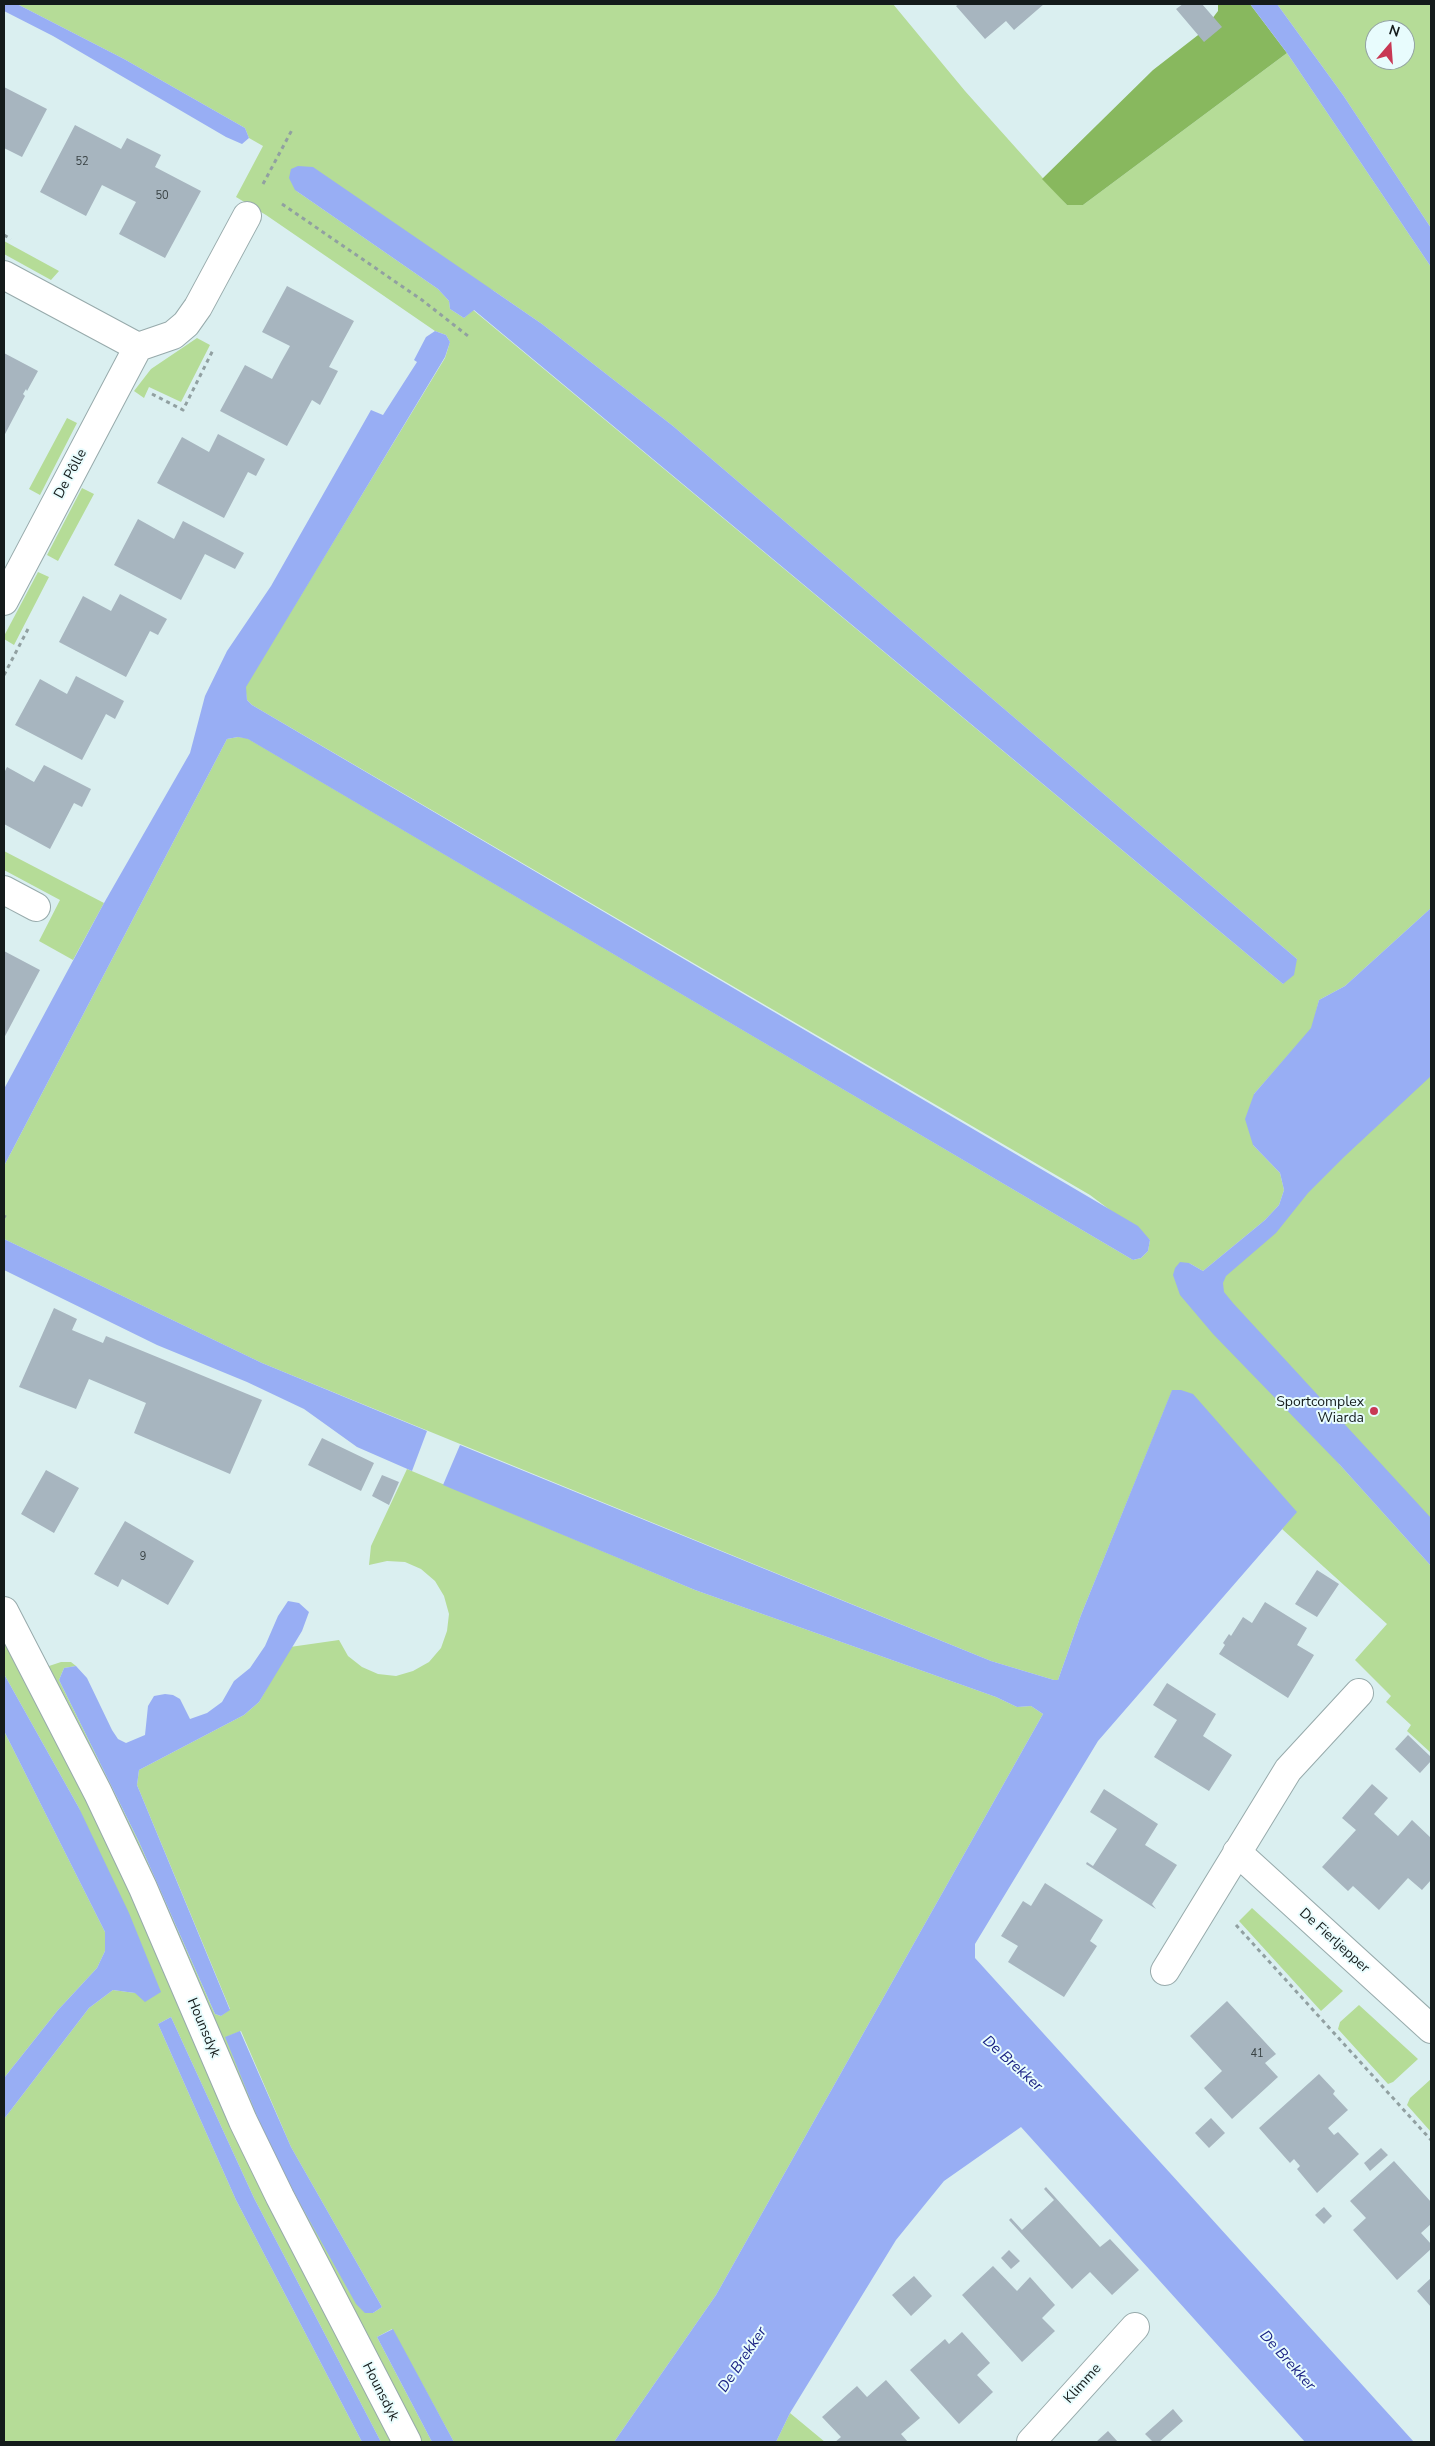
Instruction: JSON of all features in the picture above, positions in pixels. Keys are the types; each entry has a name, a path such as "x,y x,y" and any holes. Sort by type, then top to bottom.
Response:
{"street":[{"path":"4,275 138,347 174,335 186,324 198,307 247,216"},
{"name":"De Pôlle","path":"4,601 138,347"},
{"path":"4,890 36,907"},
{"name":"Hounsdyk","path":"4,1611 98,1793 271,2180 407,2442"},
{"path":"1165,1971 1288,1770 1359,1693"},
{"name":"De Fierljepper","path":"1237,1852 1431,2029"},
{"name":"Klimme","path":"1031,2442 1135,2327"}],"path":[{"path":"247,216 293,128"},
{"path":"261,189 422,300 468,336"},
{"path":"148,400 152,394 182,410 214,349"},
{"path":"4,675 32,621"},
{"path":"1210,1897 1431,2140"}],"green space":[{"path":"17,4 893,4 965,91 1067,205 1083,205 1287,53 1431,267 1431,908 1345,986 1319,1000 1312,1028 1254,1094 1253,1145 1280,1173 1284,1190 1279,1205 1265,1220 1203,1271 1189,1263 1340,1465 1431,1566 1431,1753 1407,1731 1411,1725 1386,1702 1391,1696 1355,1660 1387,1624 1282,1529 1296,1512 1172,1391 1081,1615 1058,1680 1054,1680 991,1661 262,1363 4,1239 4,1166 227,739 238,737 247,738 1133,1260 1141,1258 1148,1251 1150,1240 1090,1195 252,705 247,700 245,687 445,358 450,342 446,335 435,331 266,215 236,197 263,146 249,138 245,128 124,59","holes":["295,190 494,291 542,324 673,426 1297,959 1283,984 473,310 464,318 450,309 449,301 438,289"]},
{"path":"1218,4 1250,4 1287,53 1083,205 1067,205 1042,179 1153,70 1202,32 1218,11"},
{"path":"1277,4 1431,4 1431,228 1343,95"},
{"path":"4,241 59,271 51,280 4,254"},
{"path":"197,338 210,345 181,402 149,387 144,398 134,391 151,369"},
{"path":"67,418 77,423 40,495 29,489"},
{"path":"82,488 94,494 58,561 47,555"},
{"path":"38,572 49,577 14,645 4,639 4,636"},
{"path":"4,851 104,903 73,960 39,941 60,900 4,870"},
{"name":"Sportcomplex Wiarda","path":"1431,1061 1431,1537 1204,1285"},
{"path":"407,1469 695,1590 996,1697 1017,1707 1031,1706 1043,1714 716,2295 614,2442 454,2442 392,2329 377,2337 432,2442 415,2442 358,2332 265,2136 43,1668 61,1662 71,1662 76,1666 64,1668 59,1680 139,1842 215,2014 221,2016 230,2009 137,1785 139,1770 244,1715 259,1702 290,1647 339,1640 348,1656 362,1667 378,1674 396,1676 413,1671 429,1662 441,1648 447,1631 449,1614 444,1596 435,1581 421,1569 405,1562 387,1561 369,1565 371,1546","holes":["241,2031 291,2147 382,2307 373,2313 319,2236 298,2200 265,2136 226,2037"]},
{"path":"4,1632 43,1706 399,2442 381,2442 254,2198 171,2017 158,2024 236,2200 362,2442 4,2442 4,2119 89,2008 113,1990 135,1993 79,1808 4,1674"},
{"path":"4,1731 105,1932 105,1951 97,1968 58,2010 4,2078"},
{"path":"1252,1908 1343,1991 1321,2011 1239,1921"},
{"path":"1359,2005 1418,2059 1393,2082 1388,2084 1338,2029 1340,2022"},
{"path":"1431,2079 1431,2132 1407,2105 1410,2098"},
{"path":"790,2413 825,2442 776,2442"}],"water":[{"path":"4,4 17,4 124,59 245,128 249,138 242,144 226,137 53,36 4,11"},
{"path":"1250,4 1277,4 1343,95 1431,228 1431,267 1287,53"},
{"path":"298,166 313,167 542,324 673,426 1297,959 1294,975 1283,984 474,310 464,318 450,309 449,301 438,289 295,190 289,178 291,169"},
{"path":"435,331 446,335 450,342 445,357 246,687 247,700 252,705 1138,1226 1150,1240 1148,1251 1141,1258 1133,1260 248,739 238,737 227,739 4,1166 4,1089 104,903 190,753 205,696 227,651 271,586 371,410 383,415 417,362 414,360 426,337"},
{"path":"1431,908 1431,1076 1344,1157 1308,1193 1276,1233 1226,1276 1223,1283 1224,1292 1233,1303 1431,1518 1431,1566 1340,1465 1213,1334 1180,1295 1173,1275 1175,1268 1180,1262 1189,1263 1203,1271 1265,1220 1279,1205 1284,1190 1280,1173 1253,1145 1245,1119 1254,1094 1311,1028 1319,1000 1345,986"},
{"path":"4,1239 262,1363 427,1431 412,1471 357,1447 304,1409 247,1382 157,1345 4,1270"},
{"name":"De Brekker","path":"1172,1390 1181,1390 1193,1394 1297,1512 1098,1741 975,1944 975,1958 1414,2442 1305,2442 1021,2127 944,2181 896,2240 790,2413 776,2442 614,2442 716,2295 1043,1714 1031,1706 1017,1707 996,1697 695,1590 443,1485 460,1445 991,1661 1058,1680 1081,1615"},
{"path":"288,1601 299,1603 309,1612 302,1631 259,1702 244,1715 139,1770 137,1785 230,2010 221,2016 215,2014 139,1842 59,1680 64,1668 76,1666 87,1678 112,1730 118,1739 126,1743 145,1735 148,1706 154,1696 165,1694 173,1695 180,1699 190,1719 207,1713 222,1702 234,1681 250,1668 265,1646 278,1616"},
{"path":"4,1674 79,1808 129,1913 161,1992 145,2002 135,1993 113,1990 89,2008 4,2119 4,2078 58,2010 97,1968 105,1951 105,1932 4,1731"},
{"path":"171,2017 254,2198 381,2442 362,2442 236,2200 158,2024"},
{"path":"240,2031 291,2147 382,2307 373,2313 365,2313 356,2304 265,2136 225,2037"},
{"path":"393,2329 454,2442 432,2442 377,2337"}],"building":[{"path":"959,4 1044,4 1014,30 1006,21 985,39 956,6"},
{"path":"1183,4 1202,4 1222,27 1204,42 1176,9"},
{"path":"4,87 47,109 22,157 4,148"},
{"path":"75,125 121,149 127,138 161,155 155,167 201,191 165,258 119,234 136,202 102,185 86,216 40,192"},
{"path":"287,286 354,321 329,367 338,371 320,405 312,400 287,446 220,411 245,365 272,379 290,346 262,332"},
{"path":"4,353 38,371 27,391 26,389 23,394 25,396 4,436"},
{"path":"218,434 265,459 256,476 248,472 224,518 157,483 182,437 209,452"},
{"path":"138,519 174,539 183,521 244,553 235,569 205,554 181,600 114,565"},
{"path":"120,594 167,619 158,635 150,631 126,677 59,642 83,596 111,611"},
{"path":"76,676 124,701 115,719 106,714 82,760 15,725 40,679 67,694"},
{"path":"44,765 91,789 82,807 74,803 50,849 4,824 4,773 7,767 34,782"},
{"path":"4,951 40,970 4,1038"},
{"path":"54,1308 77,1319 72,1330 103,1343 106,1336 262,1400 230,1474 134,1433 146,1403 89,1379 76,1409 19,1387"},
{"path":"322,1438 374,1463 361,1491 308,1465"},
{"path":"46,1470 79,1488 54,1533 21,1514"},
{"path":"382,1475 399,1482 389,1505 372,1496"},
{"path":"125,1521 194,1561 168,1605 122,1579 118,1587 94,1574"},
{"path":"1317,1570 1339,1584 1317,1617 1295,1604"},
{"path":"1265,1602 1307,1628 1297,1645 1314,1655 1288,1698 1219,1654 1225,1645 1223,1643 1229,1634 1231,1636 1243,1617 1252,1623"},
{"path":"1167,1683 1216,1714 1203,1736 1232,1755 1209,1791 1154,1757 1177,1720 1153,1705"},
{"path":"1408,1735 1431,1757 1431,1761 1420,1773 1395,1749"},
{"path":"1372,1784 1388,1798 1374,1814 1398,1836 1412,1820 1431,1838 1431,1880 1422,1890 1408,1878 1379,1910 1353,1886 1348,1891 1322,1867 1356,1830 1342,1818"},
{"path":"1104,1789 1158,1824 1145,1845 1177,1865 1152,1904 1156,1909 1086,1864 1087,1862 1093,1866 1117,1829 1090,1812"},
{"path":"1045,1883 1103,1920 1090,1941 1097,1946 1064,1997 1008,1962 1018,1946 1001,1936 1023,1901 1031,1906"},
{"path":"1227,2001 1276,2054 1265,2063 1278,2077 1232,2119 1204,2088 1222,2071 1190,2036"},
{"path":"1319,2074 1335,2091 1333,2094 1348,2110 1328,2128 1334,2135 1338,2132 1359,2154 1317,2193 1297,2169 1300,2166 1294,2159 1290,2163 1259,2128"},
{"path":"1211,2118 1225,2133 1209,2148 1195,2133"},
{"path":"1381,2148 1388,2155 1370,2171 1364,2163"},
{"path":"1394,2161 1431,2202 1431,2224 1421,2233 1431,2244 1431,2249 1397,2280 1353,2230 1366,2218 1350,2201"},
{"path":"1046,2187 1100,2247 1110,2239 1139,2270 1112,2295 1090,2272 1072,2289 1009,2220 1011,2218 1022,2230 1054,2200 1044,2189"},
{"path":"1324,2207 1332,2216 1324,2224 1315,2215"},
{"path":"1009,2250 1020,2261 1011,2269 1001,2258"},
{"path":"993,2266 1017,2291 1030,2277 1055,2305 1042,2318 1055,2331 1022,2362 962,2295"},
{"path":"914,2276 932,2296 911,2316 892,2295"},
{"path":"1431,2278 1431,2307 1417,2291"},
{"path":"962,2332 990,2363 977,2375 993,2392 959,2424 910,2370 945,2339 949,2344"},
{"path":"886,2380 920,2418 901,2434 908,2442 835,2442 841,2437 822,2417 857,2386 867,2397"},
{"path":"1173,2409 1183,2421 1159,2442 1153,2442 1145,2434"},
{"path":"1108,2431 1118,2442 1096,2442"}],"place":[{"name":"Sportcomplex Wiarda","path":"1374,1411"}]}
